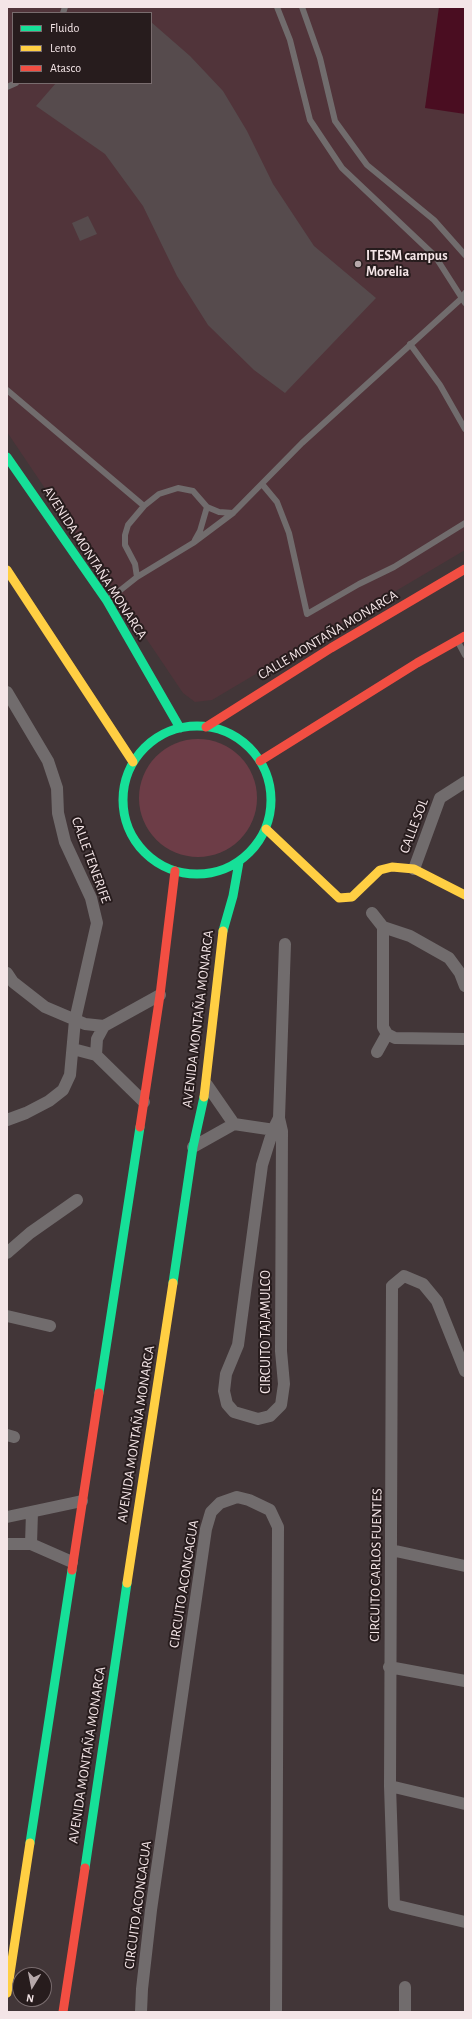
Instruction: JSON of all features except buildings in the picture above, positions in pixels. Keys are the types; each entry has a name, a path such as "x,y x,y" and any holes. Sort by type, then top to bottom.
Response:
{"main road":[{"name":"AVENIDA MONTAÑA MONARCA","path":"7,457 107,601 180,728"},
{"name":"CALLE MONTAÑA MONARCA","path":"206,727 331,648 465,569"},
{"path":"7,570 133,762"},
{"path":"260,760 465,636"},
{"path":"206,727 227,733 246,744 260,760 269,782 271,806 266,829 254,847 239,862 218,871 197,874 175,871 155,861 139,846 128,826 123,805 125,783 133,762 146,747 162,735 180,728 206,727"},
{"path":"266,829 339,898 352,897 380,870 392,867 414,868 465,895"},
{"name":"AVENIDA MONTAÑA MONARCA","path":"63,2012 193,1148 207,1085 223,930 233,896 239,862"},
{"path":"7,1993 72,1562 144,1102 160,994 175,871"}],"street":[{"name":"CALLE TENERIFE","path":"7,692 48,761 56,788 58,813 65,842 91,898 97,923 75,1020 70,1075 63,1090 43,1104 26,1113 7,1120"},
{"name":"CALLE SOL","path":"414,868 440,798 465,782"},
{"path":"372,913 383,927 410,936 449,958 462,972 465,986"},
{"path":"383,927 383,1026 387,1034 395,1038 465,1039"},
{"name":"CIRCUITO TAJAMULCO","path":"278,1131 262,1165 238,1344 226,1374 224,1391 226,1404 234,1412 258,1419 270,1416 281,1405 284,1384 281,1351 278,1131 286,944"},
{"path":"7,973 13,982 45,1007 85,1024 104,1026"},
{"path":"96,1055 96,1039 104,1026 160,994"},
{"path":"377,1052 387,1034"},
{"path":"73,1049 96,1055 144,1102"},
{"path":"207,1085 234,1124"},
{"path":"193,1148 234,1124 278,1131"},
{"path":"7,1253 30,1233 77,1200"},
{"name":"CIRCUITO CARLOS FUENTES","path":"465,1371 437,1301 423,1284 404,1276 392,1286 389,1667 390,1786 394,1905 465,1922"},
{"path":"7,1316 50,1326"},
{"name":"CIRCUITO ACONCAGUA","path":"141,2012 142,1989 151,1910 206,1528 211,1512 220,1503 237,1497 250,1500 270,1510 278,1527 276,2012"},
{"path":"7,1517 82,1501"},
{"path":"31,1544 32,1512"},
{"path":"7,1544 31,1544 72,1562"},
{"path":"391,1550 465,1566"},
{"path":"389,1667 465,1682"},
{"path":"390,1786 465,1804"},
{"path":"405,2012 406,1987"}],"lane":[{"path":"107,601 137,577 193,543 233,514 302,443 410,344 464,298 435,256 342,168 310,120 290,40 277,7"},
{"path":"302,7 320,58 335,120 367,165 434,220 465,255"},
{"path":"410,344 440,385 465,429"},
{"path":"7,390 144,506"},
{"path":"262,484 277,502 289,533 307,614 359,584 394,567 465,523"},
{"path":"137,577 136,564 125,545 125,535 128,525 144,506 159,494 178,488 193,491 207,507 219,512 233,514"},
{"path":"193,543 200,531 207,507"},
{"path":"457,641 465,655"}],"shaded area":[{"path":"7,7 465,7 465,550 212,700 195,702 183,693 7,432"},
{"path":"439,7 465,7 465,114 425,108"},
{"path":"198,739 209,740 221,744 240,756 252,775 256,787 256,809 252,821 240,840 221,852 209,856 198,857 187,856 175,852 156,840 144,821 140,809 139,798 140,787 144,775 156,756 175,744 187,740"}],"traffic: fast":[{"path":"7,457 107,601 180,728"},
{"path":"197,726 211,728 232,735 244,743 254,753 265,772 271,800 269,814 262,835 254,847 244,857 225,868 197,874 183,872 162,865 150,857 140,847 129,828 123,800 125,786 132,765 140,753 150,743 169,732 197,726"},
{"path":"223,931 233,896 239,862"},
{"path":"173,1283 193,1147 204,1097"},
{"path":"99,1393 140,1127"},
{"path":"30,1843 72,1570"},
{"path":"85,1868 127,1583"}],"traffic: slow":[{"path":"7,570 133,762"},
{"path":"266,829 339,898 352,897 380,870 392,867 414,869 465,895"},
{"path":"204,1097 223,931"},
{"path":"127,1583 173,1283"},
{"path":"7,1993 30,1843"}],"traffic: jam":[{"path":"206,727 331,648 465,569"},
{"path":"260,761 417,663 465,636"},
{"path":"140,1127 160,995 175,871"},
{"path":"72,1570 99,1393"},
{"path":"63,2012 85,1868"}],"place":[{"name":"ITESM campus Morelia","path":"358,264"}]}
